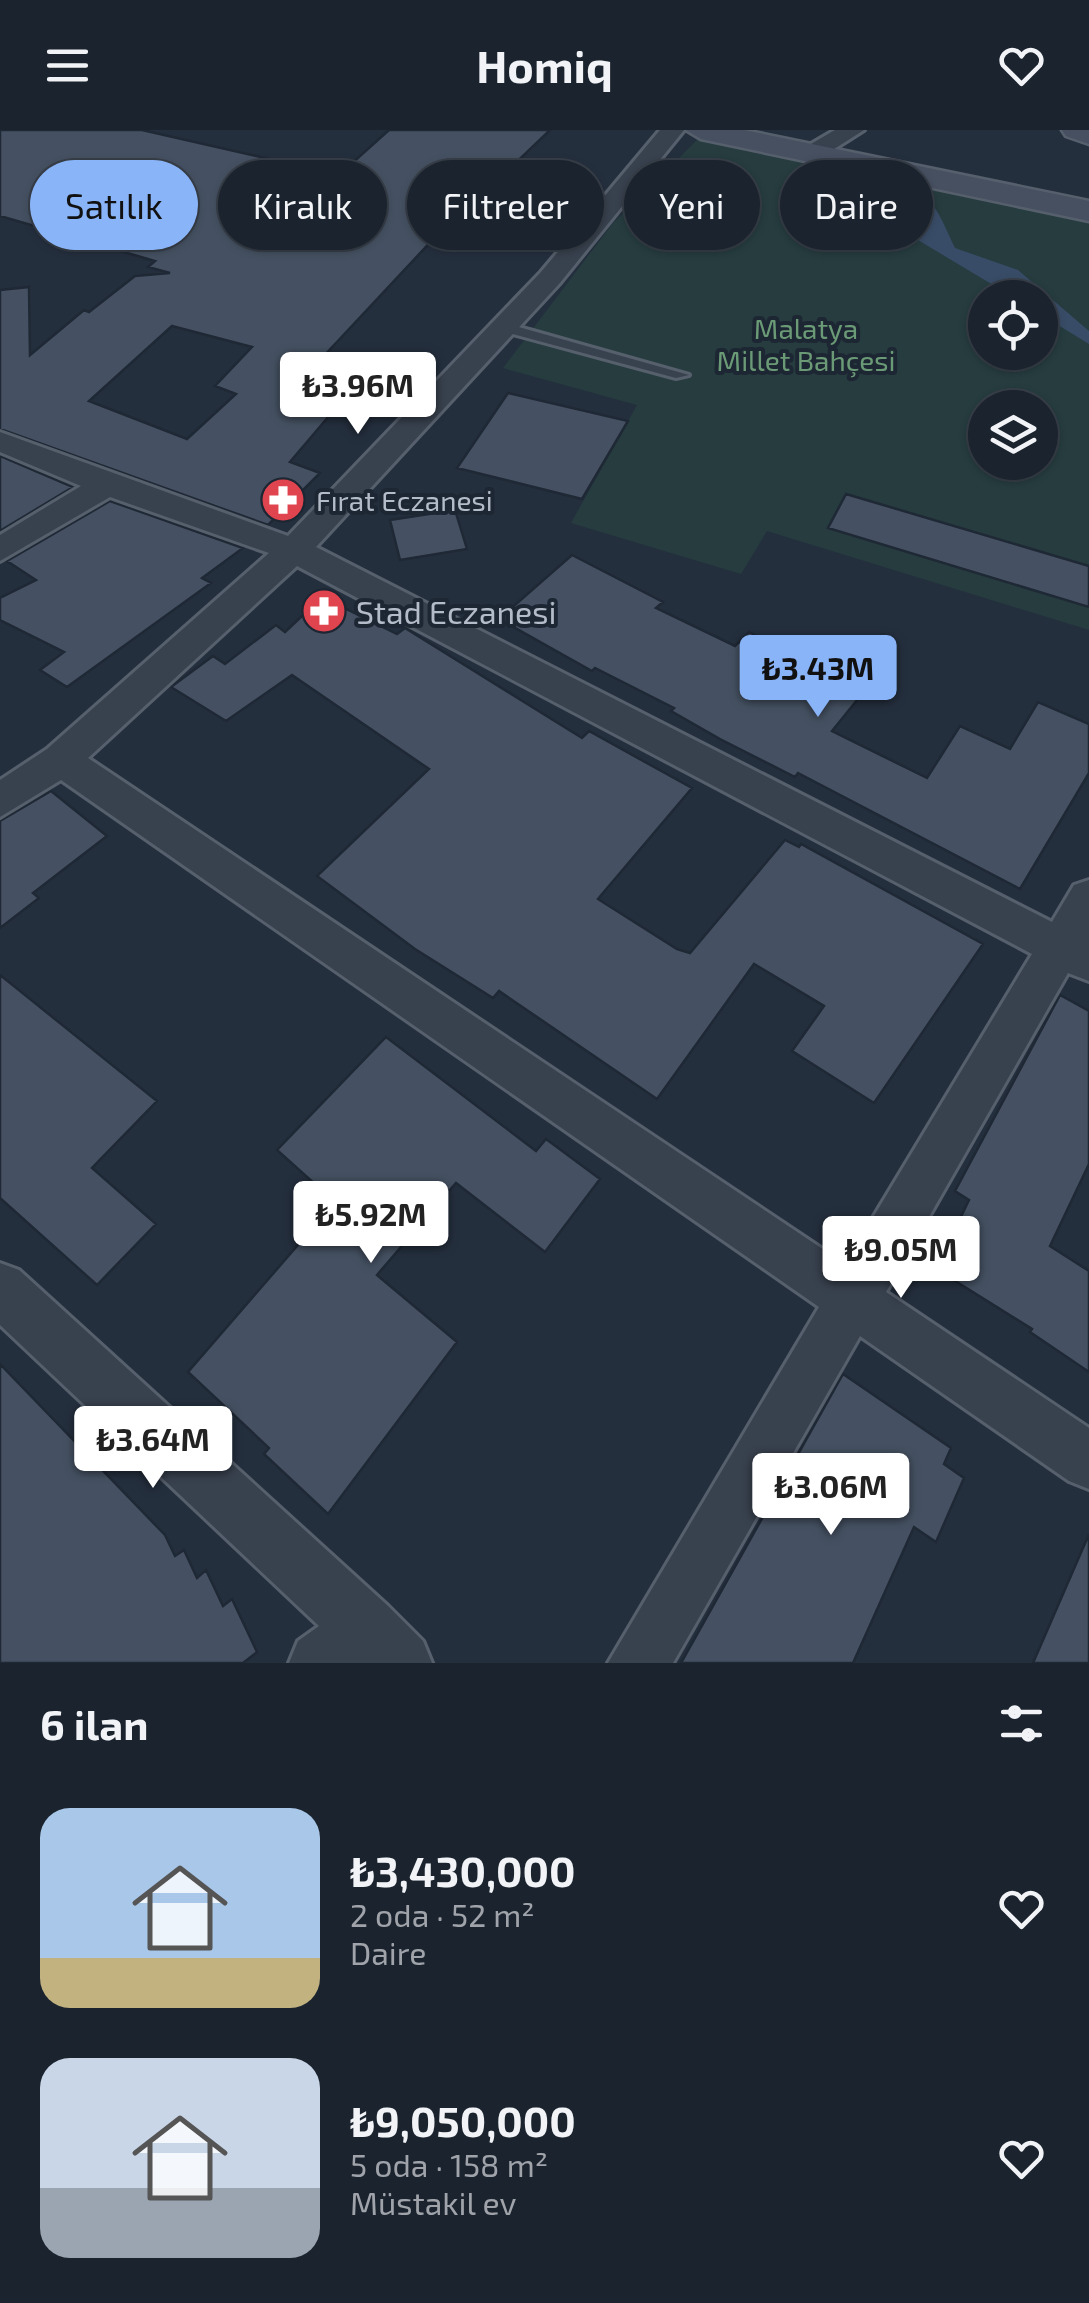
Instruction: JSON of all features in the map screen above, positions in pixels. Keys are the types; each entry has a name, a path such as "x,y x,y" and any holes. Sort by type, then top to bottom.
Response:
{"main road":[{"path":"701,130 828,138 1089,194"},
{"path":"1078,130 1089,136"},
{"path":"828,138 1089,211"}],"street":[{"path":"0,801 61,760 294,550 504,327 672,130"},
{"path":"0,441 106,485 294,550 1076,954"},
{"path":"0,550 106,485"},
{"path":"61,760 1089,1460"},
{"path":"638,1663 852,1302 1076,954 1089,898"},
{"path":"7,1307 362,1652"}],"lane":[{"path":"504,327 681,375"}],"green space":[{"name":"Malatya Millet Bahçesi","path":"699,138 806,160 780,160 780,250 933,250 933,186 1089,218 1089,630 767,531 741,574 571,523 637,405 503,368 593,250 604,250 604,235 624,212 624,250 760,250 760,160 677,160"}],"water":[{"path":"933,205 955,248 1018,270 1030,280 985,280 933,249"},
{"path":"1058,304 1089,331 1089,344 1058,325"}],"building":[{"path":"0,130 142,130 273,160 218,160 218,250 387,250 387,160 356,160 389,130 550,130 519,160 407,160 407,250 423,250 322,358 369,369 290,462 320,473 268,525 0,429 0,290 29,287 30,355 84,310 89,312 135,276 170,273 148,267 155,261 117,250 198,250 198,160 30,160 30,225 0,216","holes":["172,326 252,347 215,386 236,394 187,439 89,401"]},
{"path":"508,393 628,421 582,499 457,468"},
{"path":"0,456 73,487 0,531"},
{"path":"846,494 1089,566 1089,607 828,528"},
{"path":"110,501 243,548 202,578 211,583 67,687 40,670 64,652 0,620 0,598 36,580 7,561"},
{"path":"455,510 467,549 400,560 390,520"},
{"path":"572,555 663,602 656,608 735,646 749,632 812,666 836,638 887,663 832,731 927,778 960,726 1010,749 1038,702 1089,724 1089,773 1020,889 798,773 795,777 720,739 671,711 674,708 595,668 592,671 499,619"},
{"path":"322,597 397,634 405,628 582,738 589,731 692,788 598,899 677,949 690,953 785,840 799,847 801,844 983,944 874,1103 792,1051 824,1006 754,964 657,1099 499,991 493,998 415,949 317,876 429,769 292,675 226,721 171,687 213,656 225,664 276,625 285,632"},
{"path":"51,791 107,836 33,893 39,898 0,928 0,821"},
{"path":"0,975 157,1101 92,1168 156,1224 97,1285 0,1198"},
{"path":"1060,995 1089,1011 1089,1164 1050,1246 1089,1271 1089,1372 1030,1332 1032,1329 936,1269 969,1200 955,1191"},
{"path":"386,1037 536,1151 546,1139 600,1179 545,1252 456,1183 377,1275 457,1342 328,1514 264,1454 269,1448 188,1372 335,1202 277,1150"},
{"path":"0,1364 165,1535 175,1556 184,1550 197,1578 206,1570 223,1606 232,1599 257,1652 243,1663 0,1663"},
{"path":"843,1374 951,1448 944,1464 964,1478 936,1542 914,1527 853,1663 681,1663"},
{"path":"1089,1534 1089,1663 1033,1663"}],"place":[{"name":"Fırat Eczanesi","path":"283,500"},
{"name":"Stad Eczanesi","path":"324,611"}]}
